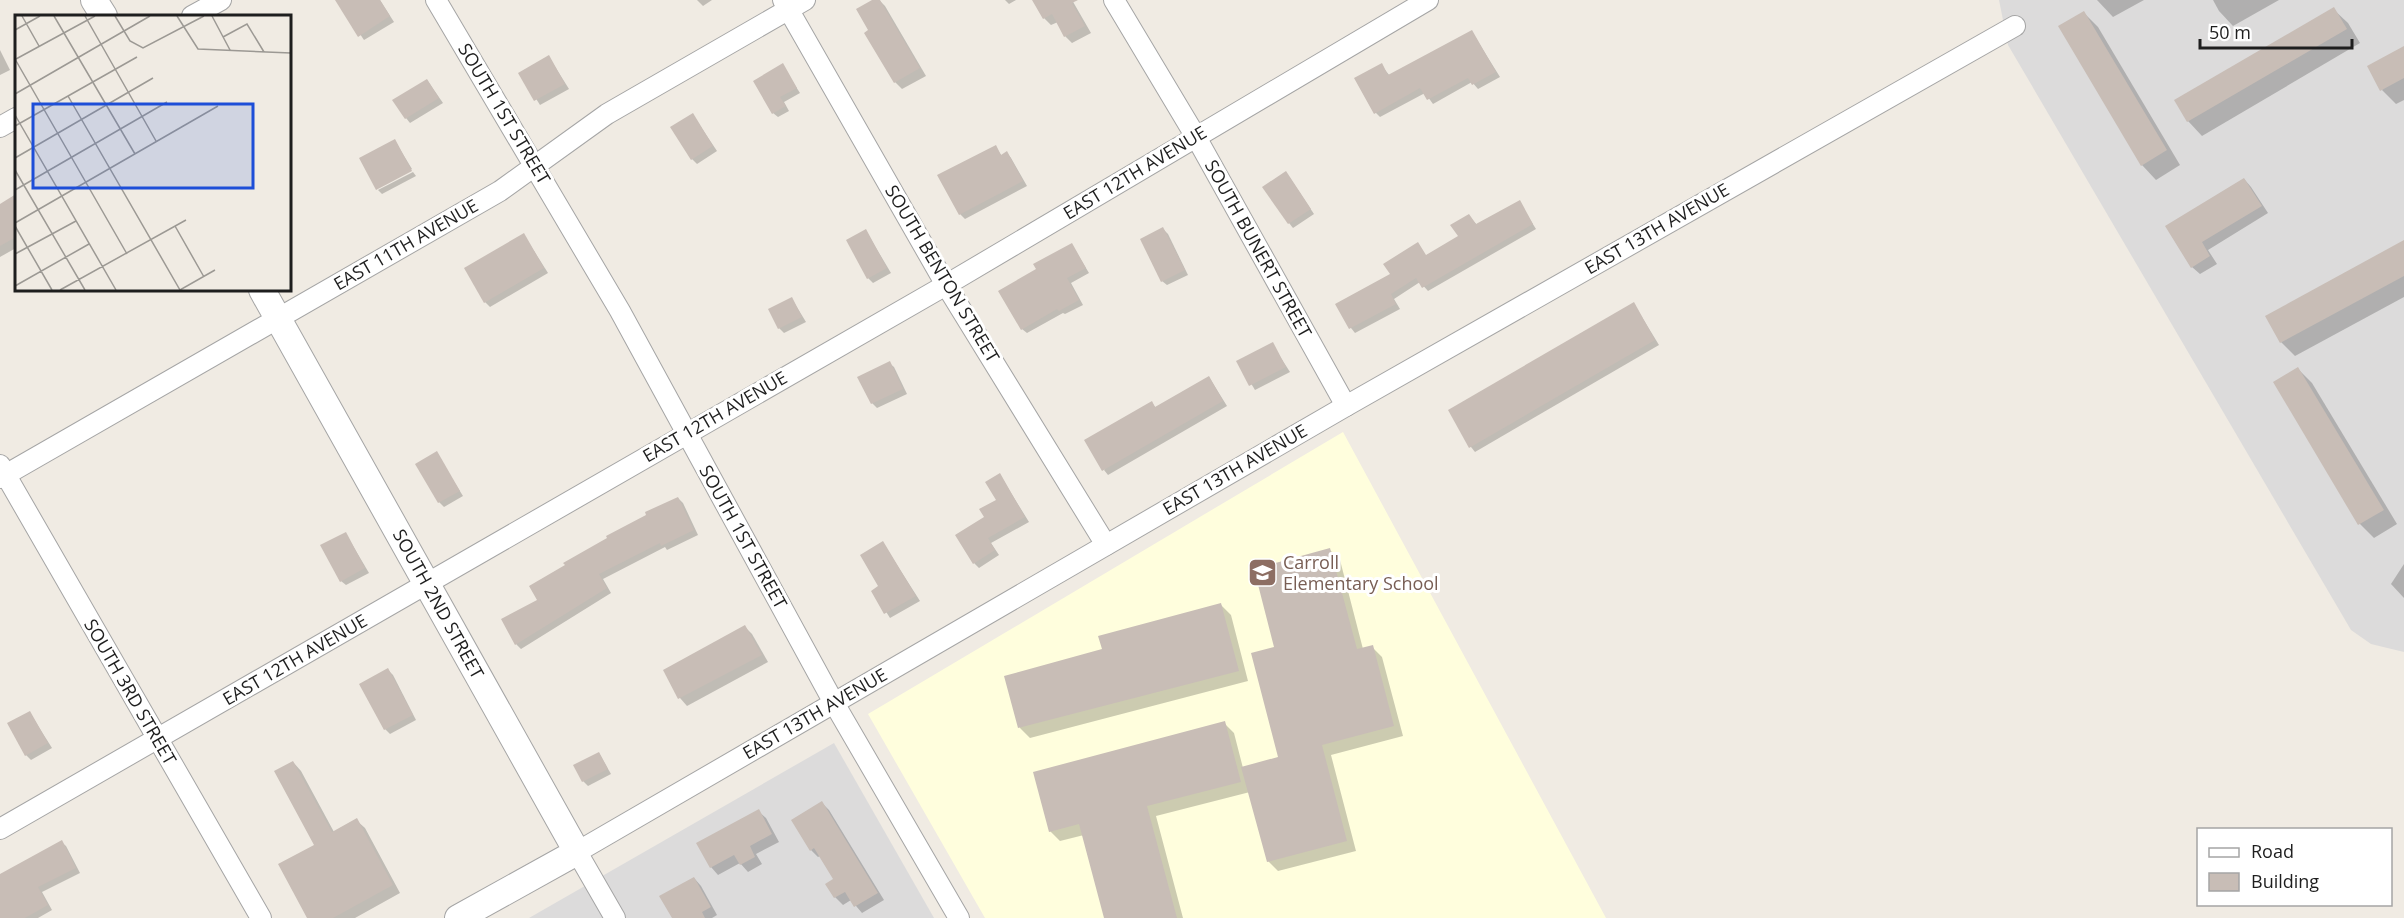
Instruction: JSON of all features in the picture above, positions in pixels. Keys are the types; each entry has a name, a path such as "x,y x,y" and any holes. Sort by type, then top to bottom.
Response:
{"street":[{"path":"94,0 103,15"},
{"path":"194,15 221,0"},
{"name":"SOUTH 1ST STREET","path":"436,0 620,311 834,703 959,918"},
{"name":"SOUTH BUNERT STREET","path":"1114,0 1196,137 1346,406"},
{"name":"EAST 12TH AVENUE","path":"0,829 946,285 1428,0"},
{"name":"EAST 11TH AVENUE","path":"2,473 279,319 500,191 607,114 792,3"},
{"name":"SOUTH BENTON STREET","path":"792,3 946,285 1106,545"},
{"name":"EAST 13TH AVENUE","path":"458,918 577,852 1346,406 2015,26"},
{"path":"0,127 15,119"},
{"name":"SOUTH 2ND STREET","path":"263,291 615,918"},
{"name":"SOUTH 3RD STREET","path":"2,473 261,918"}],"shaded area":[{"path":"1999,0 2404,0 2404,652 2371,644 2351,630 2008,45"},
{"name":"Carroll Elementary School","path":"1343,432 1606,918 985,918 868,714"},
{"path":"834,743 934,918 529,918"}],"building":[{"path":"335,0 380,0 390,16 358,37"},
{"path":"872,0 880,0 920,68 894,83 864,33 868,30 856,9"},
{"path":"1032,0 1078,0 1072,3 1085,26 1064,37 1052,14 1043,19"},
{"path":"2334,7 2347,29 2187,122 2174,100"},
{"path":"2084,11 2167,150 2141,166 2058,26"},
{"path":"1472,30 1496,72 1472,85 1468,78 1427,100 1420,88 1374,114 1354,78 1382,63 1388,75"},
{"path":"2404,46 2404,78 2380,91 2367,66"},
{"path":"549,55 565,84 534,101 518,73"},
{"path":"783,63 797,88 780,97 786,106 772,114 753,81"},
{"path":"427,79 439,98 405,119 392,100"},
{"path":"693,113 713,146 691,160 670,127"},
{"path":"395,139 412,171 376,190 359,158"},
{"path":"996,145 1001,155 1007,151 1023,181 959,215 937,175"},
{"path":"1286,171 1311,209 1288,224 1262,187"},
{"path":"2244,178 2262,206 2202,242 2210,256 2191,268 2165,226"},
{"path":"15,195 15,238 0,246 0,204"},
{"path":"1520,200 1533,224 1422,288 1416,278 1391,294 1396,304 1349,329 1335,304 1390,274 1383,264 1418,242 1426,255 1458,236 1450,225 1469,214 1476,224"},
{"path":"1163,227 1185,270 1161,282 1140,239"},
{"path":"866,229 887,268 867,279 846,240"},
{"path":"524,233 544,268 484,303 464,268"},
{"path":"2404,240 2404,276 2280,343 2265,316"},
{"path":"1072,243 1086,268 1067,278 1079,300 1059,311 1057,309 1021,330 998,291 1036,269 1033,264"},
{"path":"792,297 802,317 778,329 768,309"},
{"path":"1634,302 1655,340 1469,448 1448,410"},
{"path":"1273,342 1286,367 1249,386 1236,361"},
{"path":"890,361 903,389 871,404 857,377"},
{"path":"2298,367 2384,510 2358,525 2273,382"},
{"path":"1209,376 1223,401 1102,471 1084,440 1152,401 1155,407"},
{"path":"437,451 460,491 438,503 415,464"},
{"path":"1000,473 1025,517 988,538 995,550 973,564 955,535 984,517 979,509 996,500 985,482"},
{"path":"678,497 694,530 661,546 660,543 599,574 607,588 515,645 501,619 537,600 529,586 607,538 606,536 646,515 645,512"},
{"path":"346,532 365,568 340,582 320,545"},
{"path":"883,541 916,596 884,614 871,591 878,586 860,555"},
{"path":"1330,548 1357,649 1373,645 1394,726 1322,745 1347,841 1267,862 1241,767 1278,757 1251,653 1274,647 1254,569"},
{"path":"1221,603 1239,671 1018,728 1004,676 1102,649 1098,636"},
{"path":"745,625 762,655 678,699 663,670"},
{"path":"388,668 413,715 384,730 359,684"},
{"path":"30,711 48,743 25,756 7,723"},
{"path":"1225,721 1241,782 1147,806 1177,918 1104,918 1079,824 1049,832 1033,772"},
{"path":"599,752 608,769 582,782 573,765"},
{"path":"293,761 332,832 357,818 393,885 333,918 307,918 278,864 314,845 274,771"},
{"path":"822,801 878,893 854,907 845,892 834,898 825,884 833,879 814,848 810,851 791,820"},
{"path":"759,809 772,834 750,846 755,857 740,865 734,855 710,868 696,843"},
{"path":"62,840 76,868 38,887 48,905 25,918 0,918 0,874"},
{"path":"694,877 711,907 702,912 705,918 672,918 659,896"}],"place":[{"name":"Carroll Elementary School","path":"1262,573"}]}
